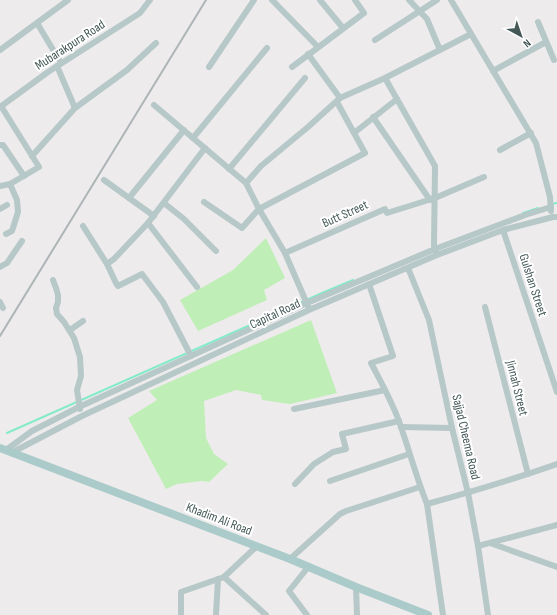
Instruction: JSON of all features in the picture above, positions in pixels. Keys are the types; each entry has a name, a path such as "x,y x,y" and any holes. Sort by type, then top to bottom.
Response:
{"main road":[{"name":"Khadim Ali Road","path":"6,450 309,566 356,587 428,615"}],"street":[{"path":"0,50 68,0"},
{"name":"Mubarakpura Road","path":"0,106 48,72 140,13 150,0"},
{"path":"209,67 253,2 246,0"},
{"path":"272,0 318,47"},
{"path":"320,0 343,28"},
{"path":"292,67 364,13 355,0"},
{"path":"409,0 426,19 440,50"},
{"path":"375,40 438,0"},
{"path":"454,1 471,34 536,143 554,197 550,208 555,217"},
{"path":"538,22 554,60"},
{"path":"37,23 59,65 75,108"},
{"path":"246,183 261,166 308,128 338,100 471,34"},
{"path":"493,71 546,42"},
{"path":"32,156 75,108 127,70 156,44"},
{"path":"193,138 267,48"},
{"path":"204,202 242,228 259,209 364,153 338,100 308,54"},
{"path":"229,169 305,78"},
{"path":"385,78 435,166 432,199 435,249 525,215 550,208"},
{"path":"354,133 397,100"},
{"path":"154,105 246,183 259,209 285,253 309,310"},
{"path":"0,106 39,167 10,184 0,186"},
{"path":"373,117 432,199"},
{"path":"129,198 184,130"},
{"path":"500,150 530,133"},
{"path":"0,145 3,145 24,176"},
{"path":"107,264 114,259 154,216 205,148"},
{"path":"432,199 484,177"},
{"path":"104,180 154,216"},
{"path":"6,234 12,231 18,212 17,200 10,184"},
{"name":"Butt Street","path":"285,253 385,209 387,213 432,199"},
{"path":"164,203 184,219 216,251"},
{"path":"0,209 7,206"},
{"name":"Capital Road","path":"6,450 309,310 369,284 435,249 555,217"},
{"path":"148,223 197,287"},
{"path":"83,226 107,264 118,286 142,274 163,302 191,356"},
{"name":"Gulshan Street","path":"503,230 557,392"},
{"path":"0,267 7,263 22,241"},
{"path":"6,450 32,431 79,406 307,303 408,263"},
{"name":"Sajjad Cheema Road","path":"408,263 429,320 452,428 468,493 478,546 488,615"},
{"path":"53,280 58,295 56,308 57,314 70,330 80,358 81,376 77,390 82,416"},
{"path":"369,284 393,356 370,363 385,390 399,421 427,504 443,615"},
{"name":"Jinnah Street","path":"485,307 528,474"},
{"path":"70,330 83,321"},
{"path":"294,409 385,390"},
{"path":"295,484 314,464 333,452 346,450 342,434 399,421"},
{"path":"401,427 452,428"},
{"path":"330,481 409,454"},
{"path":"427,504 468,493 557,464"},
{"path":"290,559 340,514 420,487"},
{"path":"478,546 557,525"},
{"path":"490,543 557,567"},
{"path":"181,615 181,592 221,578 257,546"},
{"path":"307,615 289,591 309,566"},
{"path":"216,615 221,578"},
{"path":"221,578 266,615"},
{"path":"356,587 357,615"}],"green space":[{"path":"266,238 285,278 264,290 267,300 198,331 180,300 233,270"},
{"path":"311,320 337,393 290,404 262,400 261,395 236,390 204,401 206,438 214,454 228,464 209,482 202,481 177,484 166,489 128,418 157,400 149,391"}],"waterway":[{"path":"552,204 557,203"},
{"path":"523,213 538,208"},
{"path":"7,433 353,280"}],"railway":[{"path":"0,336 206,0"}]}
